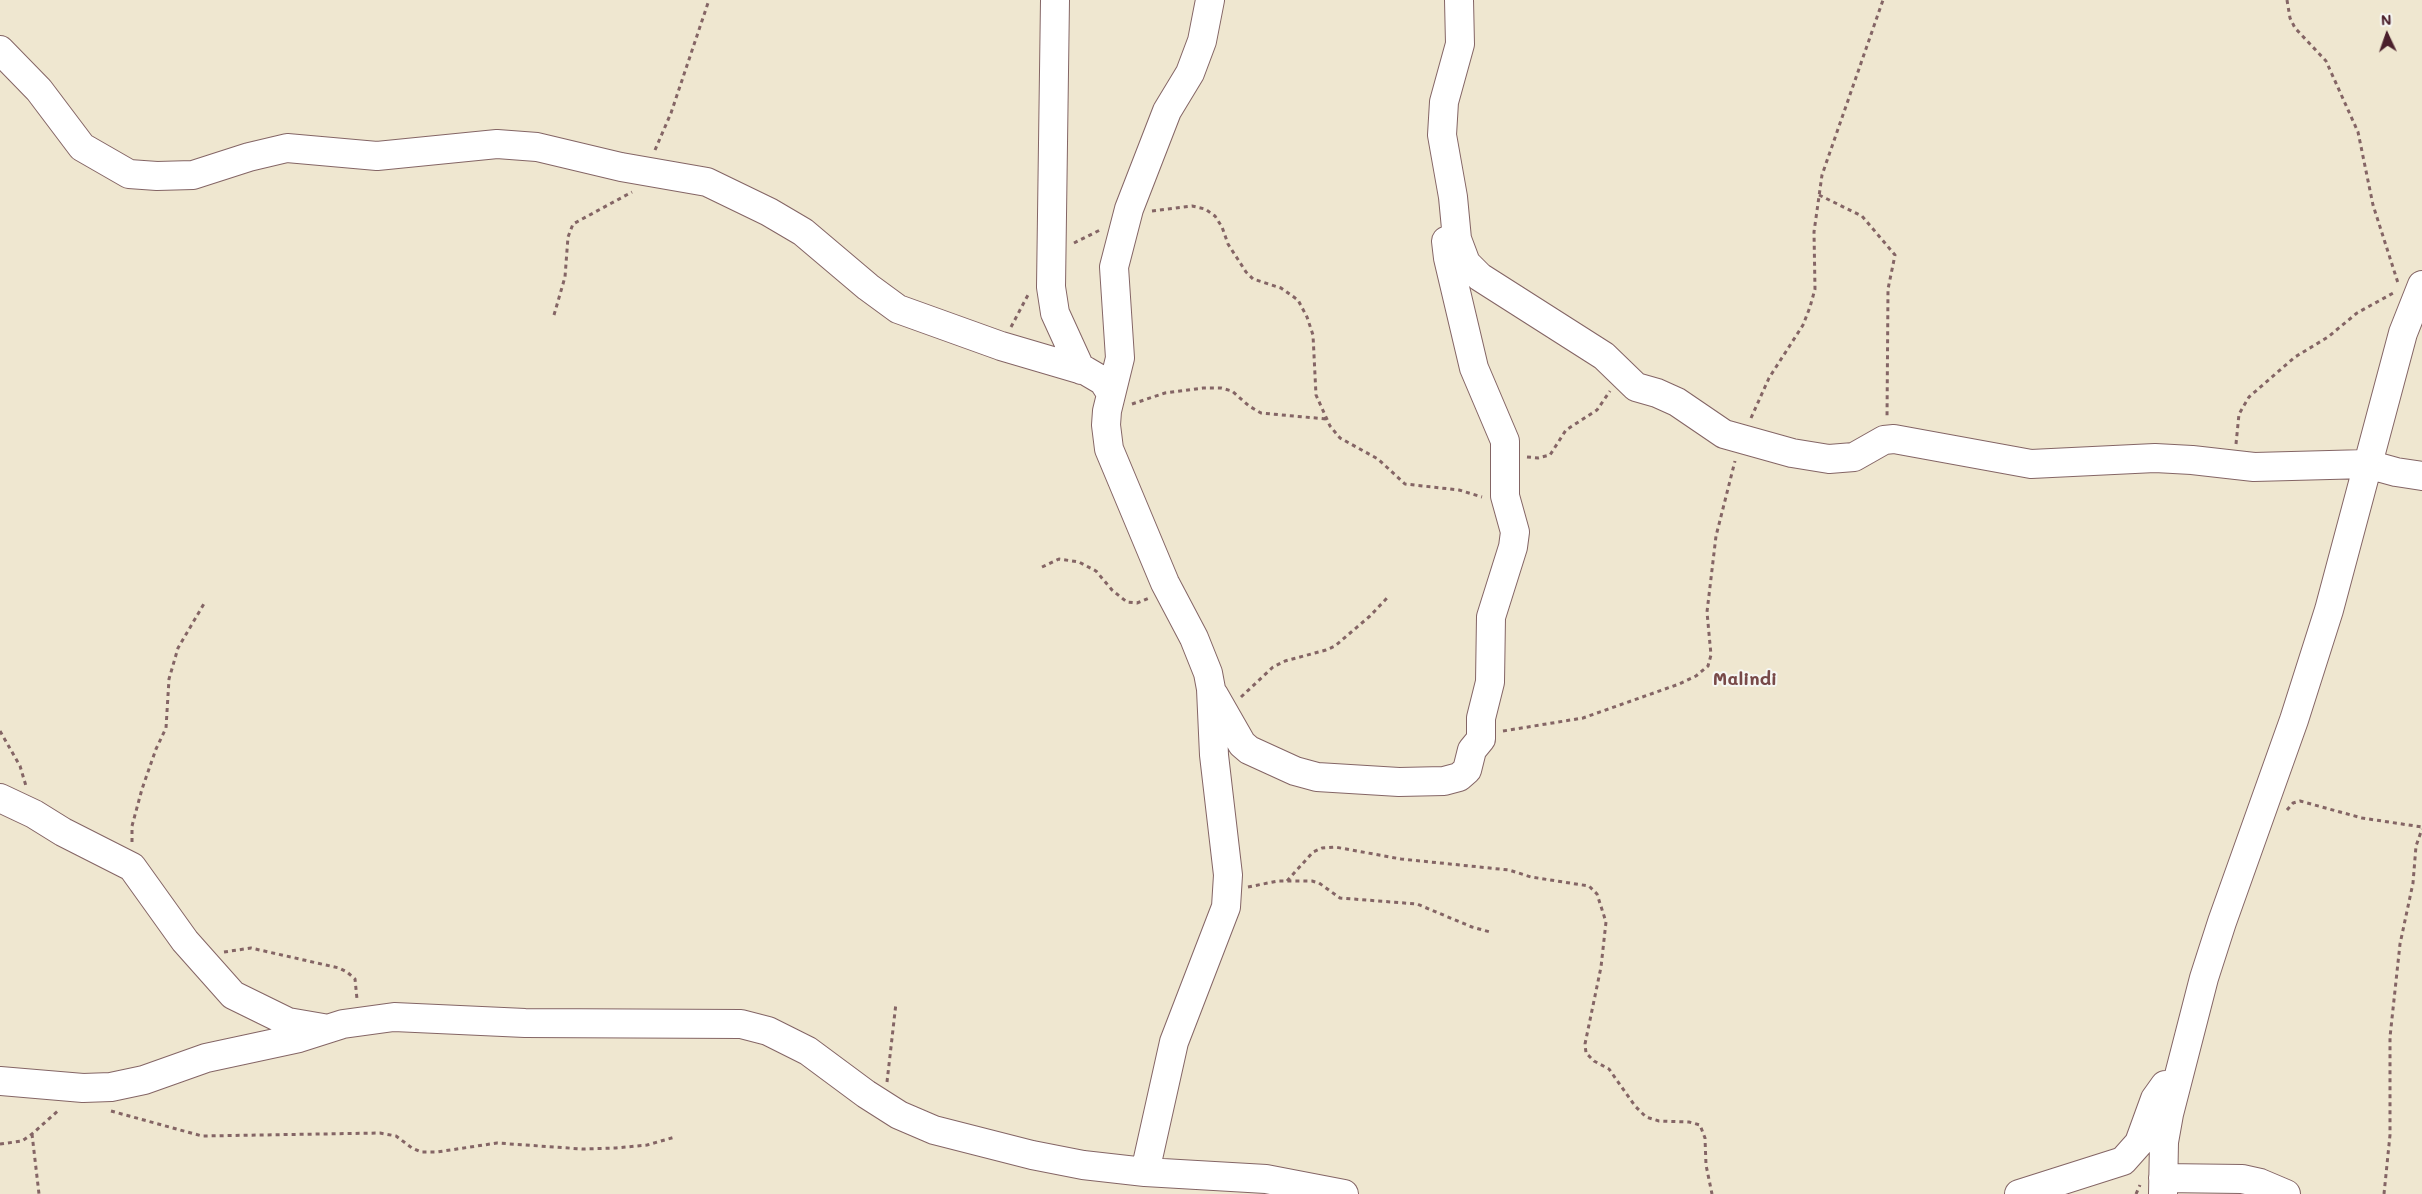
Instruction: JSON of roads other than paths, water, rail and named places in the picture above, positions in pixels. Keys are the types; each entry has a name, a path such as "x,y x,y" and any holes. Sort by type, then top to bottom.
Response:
{"street":[{"path":"1055,0 1051,287 1055,313 1080,370"},
{"path":"1145,1172 1174,1042 1205,965 1226,907 1227,897 1225,845 1214,755 1211,689 1208,673 1194,638 1167,586 1114,466 1106,433 1109,402 1120,358 1114,266 1126,220 1167,111 1190,73 1199,49 1210,0"},
{"path":"1459,0 1460,44 1444,102 1442,119 1443,151 1454,207 1459,246 1470,269 1604,356 1636,388 1657,393 1677,402 1711,426 1741,440 1792,453 1837,459 1854,457 1888,440 2031,464 2155,458 2284,468 2367,464 2396,472 2422,476"},
{"path":"0,50 39,90 82,148 129,174 157,176 193,175 249,157 288,148 378,156 418,154 490,144 537,147 645,171 694,178 743,198 803,232 898,309 1001,346 1094,374 1103,381 1109,402"},
{"path":"1211,689 1236,736 1249,750 1295,771 1317,777 1399,782 1451,780 1459,777 1467,770 1472,750 1481,737 1481,718 1490,682 1491,617 1514,538 1514,526 1507,504 1504,441 1474,368 1448,258 1446,242 1448,220 1454,207"},
{"path":"2286,1194 2260,1183 2242,1179 2163,1186 2164,1142 2180,1066 2222,922 2268,796 2314,656 2403,333 2422,285"},
{"path":"0,798 34,814 63,832 132,867 193,951 233,995 288,1022 327,1028"},
{"path":"0,1081 105,1088 144,1080 206,1058 298,1038 327,1028 358,1021 394,1017 525,1023 669,1022 750,1025 768,1031 814,1055 882,1104 916,1124 972,1140 1074,1163 1145,1172 1266,1179 1344,1194"},
{"path":"2019,1194 2124,1161 2139,1143 2156,1099 2180,1066"}],"district":[{"name":"Malindi","path":"1745,679"}]}
